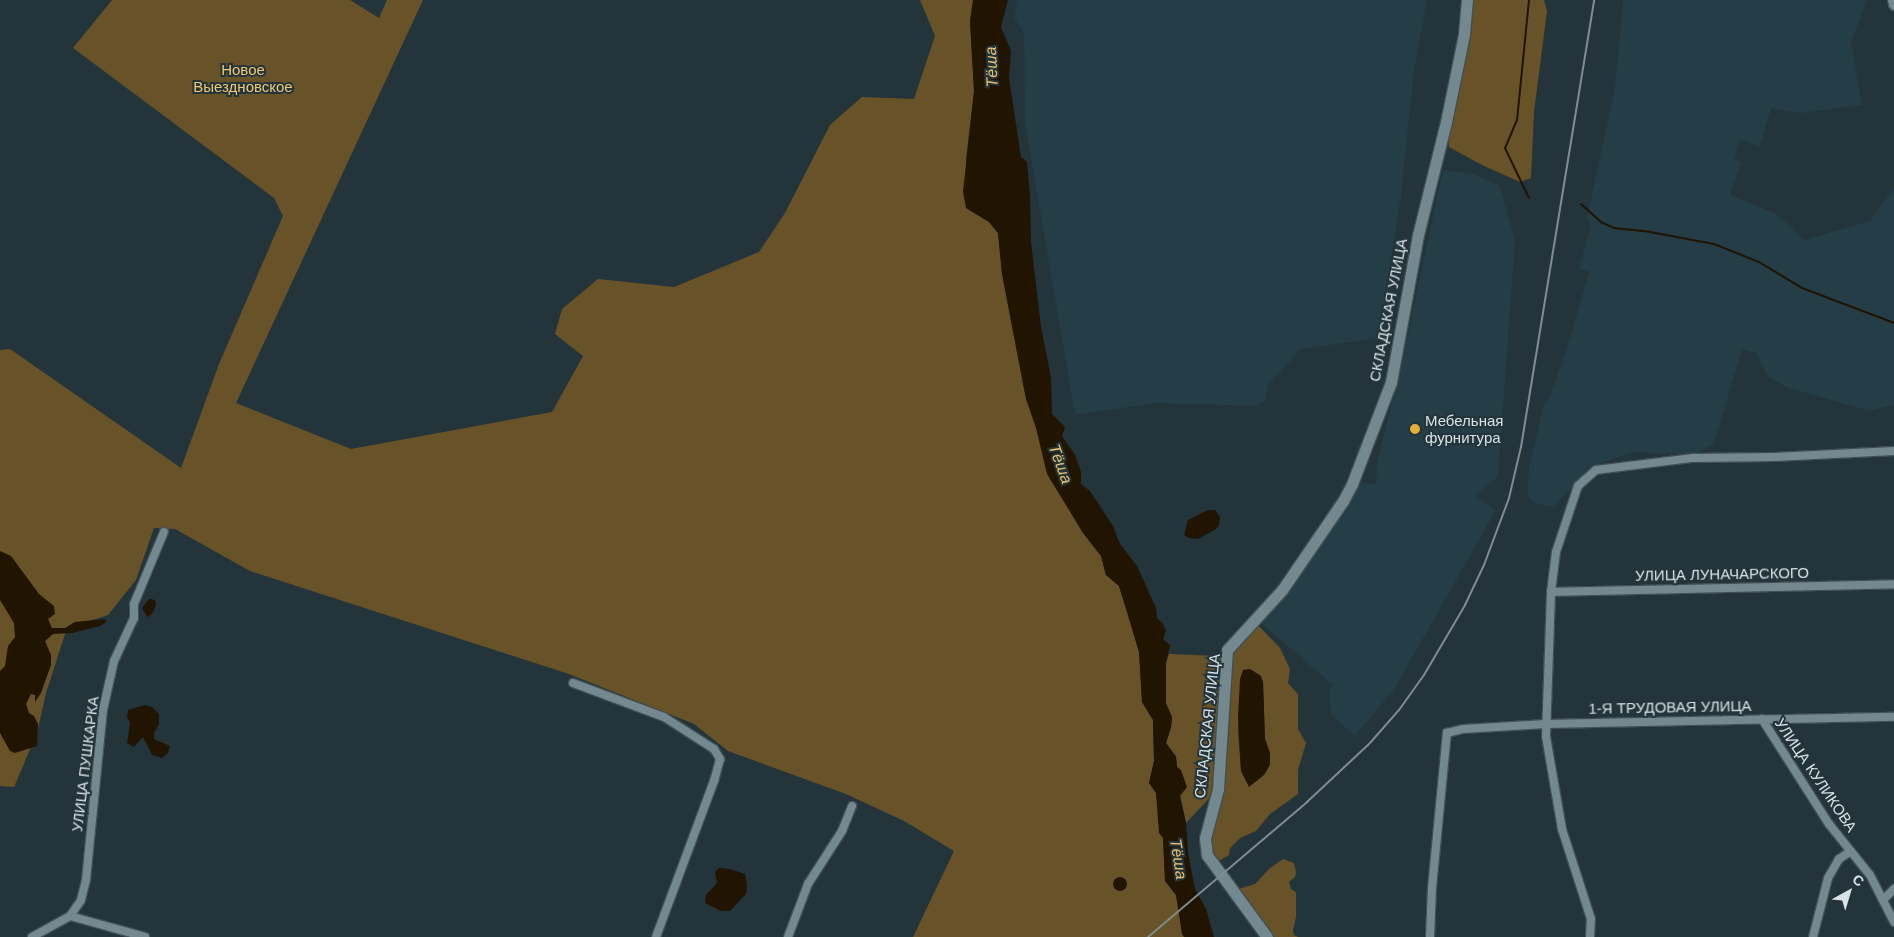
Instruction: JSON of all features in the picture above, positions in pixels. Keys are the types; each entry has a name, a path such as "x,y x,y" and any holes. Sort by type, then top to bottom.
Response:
{"street":[{"name":"СКЛАДСКАЯ УЛИЦА","path":"1267,937 1207,855 1205,838 1218,789 1228,650 1282,590 1339,508 1352,484 1388,388 1418,235 1446,122 1464,34 1467,0"},
{"path":"1893,0 1894,4"},
{"path":"1590,937 1591,919 1562,829 1546,736 1551,592 1556,552 1578,486 1596,470 1693,458 1775,458 1894,451"},
{"name":"УЛИЦА ПУШКАРКА","path":"70,916 81,900 86,880 103,710 114,661 134,618 134,604 164,532"},
{"name":"УЛИЦА ЛУНАЧАРСКОГО","path":"1551,592 1894,584"},
{"path":"572,684 664,717 714,749 720,759 714,782 656,937"},
{"name":"1-Я ТРУДОВАЯ УЛИЦА","path":"1430,937 1432,888 1448,733 1463,729 1546,724 1894,717"},
{"name":"УЛИЦА КУЛИКОВА","path":"1762,719 1829,824 1870,875 1894,922"},
{"path":"788,937 808,884 842,831 852,806"},
{"path":"1813,937 1828,878 1839,859 1851,851"},
{"path":"1883,900 1894,889"},
{"path":"32,937 70,916 145,937"}],"shaded area":[{"path":"1017,0 1427,0 1414,71 1401,196 1379,338 1301,349 1268,385 1265,401 1254,406 1156,403 1075,415 1025,123 1024,33 1014,18"},
{"path":"1623,0 1867,0 1851,42 1862,105 1801,113 1771,108 1760,146 1740,140 1734,159 1741,162 1730,195 1775,213 1805,240 1870,221 1894,188 1894,405 1869,411 1786,387 1767,376 1756,353 1742,349 1714,444 1694,455 1632,452 1590,468 1553,507 1532,502 1527,491 1529,468 1544,403 1551,395 1559,368 1561,368 1589,272 1579,269 1591,225 1587,217 1615,88"},
{"path":"1443,170 1473,174 1500,186 1515,241 1498,476 1477,496 1496,510 1395,688 1355,736 1331,715 1329,690 1333,685 1257,620 1356,482 1376,484 1377,462 1401,366"}],"green space":[{"name":"Новое Выездновское","path":"112,0 350,0 379,18 387,0 423,0 236,403 351,449 552,412 583,356 555,334 562,309 598,279 674,287 759,252 785,213 830,125 862,97 914,99 935,36 920,0 973,0 970,21 974,91 966,158 966,208 989,222 998,233 1002,274 1026,399 1066,504 1083,533 1101,556 1106,575 1119,586 1139,652 1142,702 1153,720 1154,761 1149,783 1156,793 1163,838 1165,881 1176,895 1184,937 913,937 954,851 904,821 846,794 728,751 694,724 569,674 250,571 175,529 154,528 136,580 108,615 67,628 46,693 37,733 14,787 0,786 0,350 10,349 181,468 219,364 283,216 274,198 73,48"},
{"path":"1467,0 1544,0 1547,11 1534,112 1531,178 1520,182 1484,166 1449,147 1446,122"},
{"path":"1256,623 1280,648 1290,669 1288,683 1298,694 1298,729 1306,743 1298,770 1298,794 1270,814 1256,831 1240,838 1230,848 1229,855 1217,862 1213,860 1209,842 1229,654","holes":["1263,682 1265,739 1270,753 1241,771 1238,732 1240,700"]},
{"path":"1227,650 1218,789 1186,823 1180,795 1176,756 1166,743 1172,717 1166,704 1166,663 1169,654 1219,656"},
{"path":"1283,859 1294,863 1296,872 1295,877 1289,882 1291,889 1296,892 1296,917 1293,930 1294,935 1298,937 1273,937 1255,916 1238,889 1255,884 1269,869"}],"water":[{"name":"Тёша","path":"973,0 1008,0 1001,27 1011,51 1009,78 1021,157 1027,162 1031,242 1041,327 1051,378 1052,414 1065,427 1062,436 1075,455 1081,472 1081,484 1090,491 1113,526 1120,544 1137,566 1156,608 1157,618 1163,624 1166,631 1163,639 1170,645 1166,663 1166,703 1172,717 1166,743 1176,757 1177,767 1181,770 1187,787 1180,796 1186,823 1188,853 1195,889 1206,909 1214,937 1184,937 1182,934 1176,895 1165,881 1163,838 1159,833 1156,793 1149,783 1154,761 1153,720 1142,702 1139,652 1119,586 1106,575 1101,556 1083,533 1047,474 1036,428 1026,399 1002,274 998,233 989,222 966,208 963,192 974,91 970,21"},
{"path":"1208,510 1215,510 1220,517 1219,525 1216,529 1198,539 1189,538 1184,535 1188,520"},
{"path":"0,551 11,556 39,594 54,606 55,614 48,619 52,628 65,628 75,622 106,619 105,623 100,626 72,633 53,634 45,641 51,655 51,665 41,693 35,702 35,695 31,694 26,704 29,713 34,716 38,724 37,746 15,753 10,751 0,733 0,671 5,666 8,646 15,637 14,623 0,600"},
{"path":"149,599 155,600 156,605 152,614 147,617 142,608"},
{"path":"1250,669 1261,676 1263,682 1265,739 1270,753 1270,765 1264,775 1249,787 1241,771 1238,717 1240,679 1243,670"},
{"path":"145,705 152,707 159,714 159,724 154,733 154,739 170,746 168,753 162,758 152,755 143,737 134,747 127,743 130,723 127,717 128,710"},
{"path":"719,868 745,874 746,894 730,911 721,911 705,903 706,895 717,883 715,872"},
{"path":"1120,877 1125,879 1127,884 1125,889 1120,891 1115,889 1113,884 1115,879"}],"waterway":[{"path":"1529,0 1517,120 1505,148 1529,198"},
{"path":"1581,204 1601,222 1614,228 1650,232 1714,244 1759,262 1802,288 1894,323"}],"railway":[{"path":"1148,937 1307,802 1370,743 1399,710 1424,675 1465,605 1484,565 1509,498 1521,447 1594,0"}],"place":[{"name":"Мебельная фурнитура","path":"1415,429"}]}
